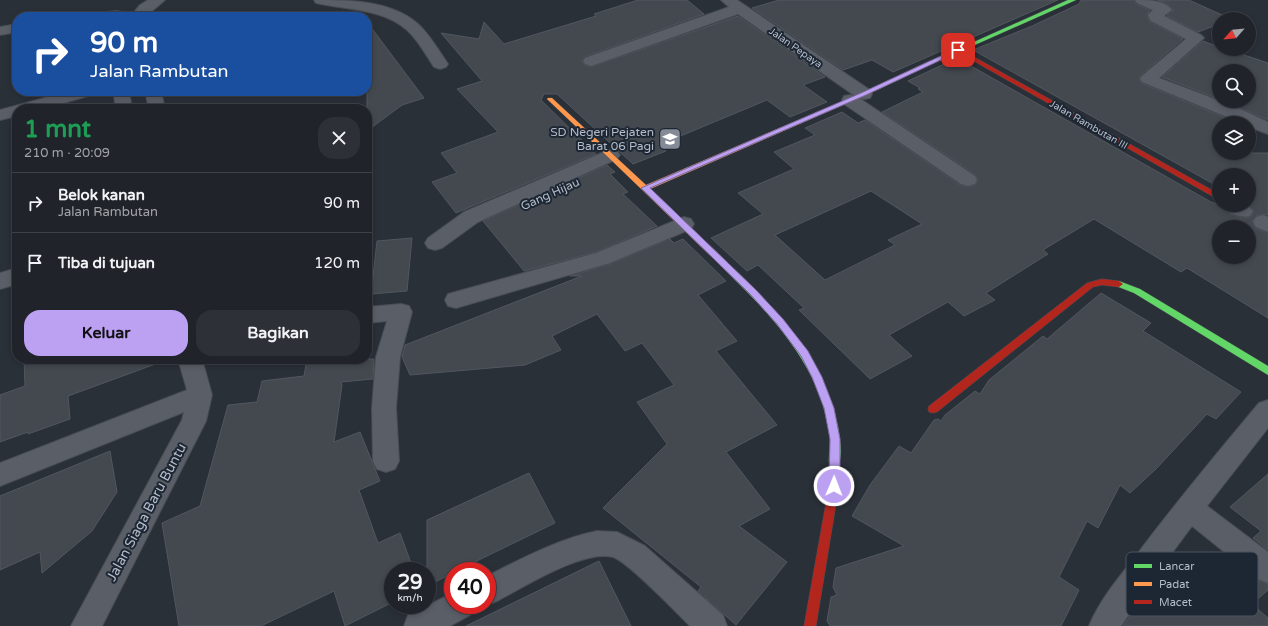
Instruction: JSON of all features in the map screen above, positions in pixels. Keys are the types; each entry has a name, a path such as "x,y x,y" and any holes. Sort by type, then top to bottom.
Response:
{"street":[{"path":"141,12 158,0"},
{"path":"321,0 368,8 403,20 412,26 440,64"},
{"path":"645,188 857,97 958,50 1026,22 1073,0"},
{"path":"1142,0 1165,10 1155,15 1156,18 1196,38 1148,79 1230,111 1268,129"},
{"path":"591,61 734,4"},
{"name":"Jalan Pepaya","path":"734,4 968,180"},
{"path":"0,31 12,29"},
{"name":"Jalan Rambutan III","path":"958,50 1212,193"},
{"path":"42,104 71,96"},
{"path":"550,99 684,224 753,292 784,327 805,354 817,377 829,408 835,439 834,486 810,626"},
{"path":"0,116 12,112"},
{"path":"435,243 470,217 615,159"},
{"name":"Gang Hijau","path":"480,225 615,159"},
{"path":"456,300 603,258 684,224"},
{"path":"0,281 12,277"},
{"path":"933,408 1090,285 1098,282 1120,283 1137,291 1268,371"},
{"path":"372,315 401,312 388,357 384,408 386,461"},
{"path":"0,475 200,395 191,364"},
{"name":"Jalan Siaga Baru Buntu","path":"86,626 194,421 200,395"},
{"path":"1156,552 1189,508 1268,410"},
{"path":"1189,508 1245,552"},
{"path":"496,587 564,553 598,543 610,544 622,547 635,555 712,626"},
{"path":"1258,562 1268,570"},
{"path":"1104,626 1126,593"},
{"path":"419,626 444,613"}],"building":[{"path":"638,0 687,0 704,14 584,57 582,60 584,65 591,67 738,16 825,77 803,85 827,102 790,117 767,100 659,145 666,151 633,164 557,94 544,94 541,100 596,154 456,213 432,182 457,173 441,153 498,132 457,89 482,81 441,33 479,39 484,22 504,44 596,16 594,14"},
{"path":"779,0 1058,0 893,72 872,60 843,70 752,8"},
{"path":"1081,0 1134,0 1136,4 1150,10 1147,15 1150,22 1183,39 1139,78 1141,83 1221,116 1212,116 1212,160 1256,160 1256,153 1268,153 1268,215 1263,214 1256,216 1253,220 1212,220 1212,264 1256,264 1256,228 1268,233 1268,318 1187,268 1181,272 1094,219 1043,250 1048,254 986,293 995,300 964,316 948,302 889,335 912,356 870,379 799,310 804,308 758,265 747,271 711,238 763,214 738,193 794,169 774,152 815,135 805,128 842,112 858,123 865,120 960,185 968,187 975,185 978,181 976,175 882,112 923,92 918,89 920,88 908,81 957,58 1212,202 1212,212 1228,212 1242,218 1251,217 1254,212 1256,212 1256,168 1212,168 1212,183 973,50 1032,26 1079,4","holes":["871,191 922,224 888,240 895,245 825,280 775,235"]},
{"path":"1157,0 1189,0 1216,12 1212,12 1212,27 1198,32 1167,16 1173,11 1173,9 1166,3"},
{"path":"372,29 424,98 402,105 372,127 372,104 367,104 367,96 372,96"},
{"path":"1203,41 1212,44 1212,56 1247,56 1268,63 1268,120 1240,108 1256,108 1256,64 1212,64 1212,96 1162,77"},
{"path":"607,165 615,172 610,174 628,192 623,194 657,226 596,252 524,271 483,221"},
{"path":"412,238 407,291 372,294 377,241"},
{"path":"670,239 674,243 683,239 726,281 698,295 737,341 716,351 777,425 726,452 770,509 739,526 787,562 736,625 698,591 701,587 603,508 667,444 637,402 674,385 642,343 625,351 597,314 552,336 561,350 525,365 410,375 402,357 405,345 582,276 570,276 610,264"},
{"path":"1101,293 1151,323 1143,331 1241,392 1216,419 1207,414 1157,468 1130,493 1120,485 1098,528 1087,521 1059,577 1079,590 1061,626 830,626 827,621 831,597 837,595 833,587 836,568 904,546 852,516 870,485 899,446 911,453 934,420 938,419 941,421 945,415 975,391 980,394 989,380 1043,336 1047,339"},
{"path":"372,359 374,359 373,379 341,382 342,385 334,442 360,432 380,481 359,490 378,543 400,533 411,562 384,562 384,606 345,626 334,591 261,626 179,626 162,523 200,506 228,405 257,402 262,381 304,376 306,364 372,364"},
{"path":"24,364 156,364 68,396 70,419 0,442 0,395 25,386"},
{"path":"110,451 117,492 92,531 42,573 40,552 0,570 0,496"},
{"path":"529,473 555,523 475,562 444,562 444,578 436,582 436,562 427,562 427,520"},
{"path":"1268,474 1268,550 1253,538 1261,531 1230,507"},
{"path":"599,561 631,626 466,626 491,614 496,614 496,611"},
{"path":"1258,580 1268,584 1268,590 1258,599"},
{"path":"1258,609 1268,618 1268,626 1123,626 1130,616 1258,616"}],"traffic: fast":[{"path":"930,63 1073,0"},
{"path":"722,262 778,320 795,341 809,363 821,387 830,412 835,442 834,463"},
{"path":"1119,284 1137,291 1268,371"}],"traffic: slow":[{"path":"645,188 864,94 930,63"},
{"path":"550,99 611,155 722,262"}],"traffic: jam":[{"path":"958,50 1212,193"},
{"path":"933,409 1090,285 1102,282 1119,284"},
{"path":"810,626 834,486 834,463"}],"place":[{"name":"SD Negeri Pejaten Barat 06 Pagi","path":"670,139"}],"route":[{"path":"834,486 835,439 829,408 817,377 805,354 780,322 753,292 645,188 864,94 958,50"}]}
